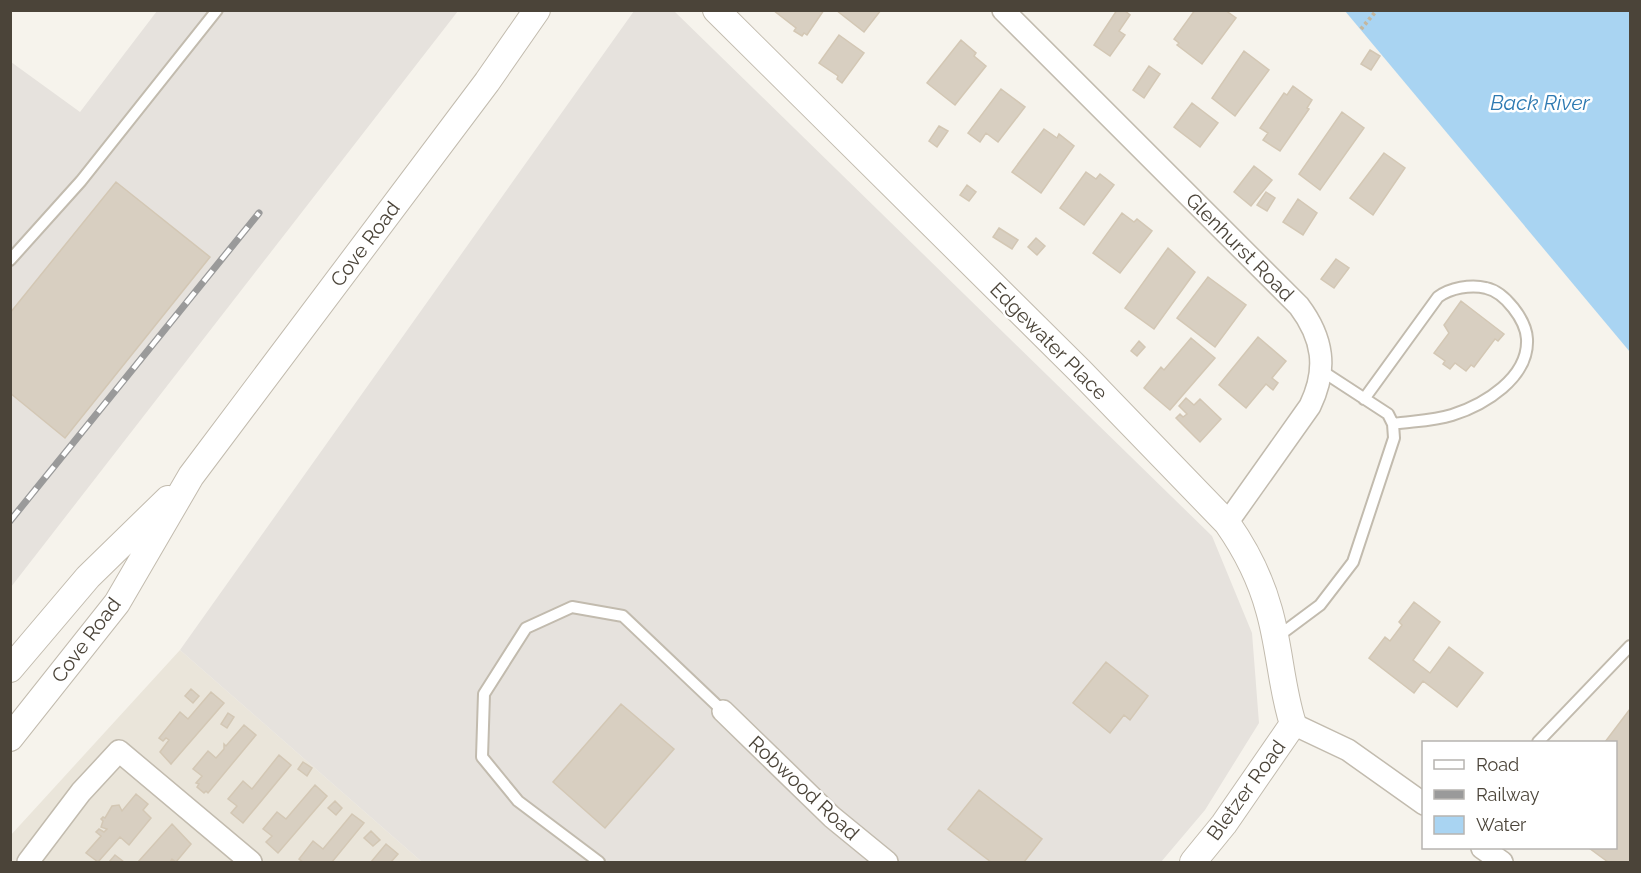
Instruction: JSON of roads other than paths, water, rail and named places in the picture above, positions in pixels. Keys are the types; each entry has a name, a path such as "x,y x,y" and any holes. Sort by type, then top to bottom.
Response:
{"street":[{"name":"Cove Road","path":"10,738 117,603 191,476 487,82 537,10"},
{"name":"Edgewater Place","path":"716,10 1072,362 1227,523 1246,550 1270,612 1284,695 1293,724"},
{"name":"Glenhurst Road","path":"1003,10 1299,306 1317,335 1322,353 1322,371 1318,389 1310,406 1227,523"},
{"name":"Cove Road","path":"10,669 88,577 191,476"},
{"name":"Robwood Road","path":"723,711 832,817 887,862"},
{"name":"Bletzer Road","path":"1193,862 1224,824 1293,724 1348,750 1422,803"},
{"path":"28,862 81,792 119,751 251,862"},
{"path":"1483,849 1502,862"}],"lane":[{"path":"10,260 81,181 217,10"},
{"path":"1364,399 1438,297 1447,290 1486,288 1498,294 1517,312 1527,336 1527,349 1511,379 1474,406 1450,415 1393,424"},
{"path":"1274,639 1320,605 1353,561 1394,438 1393,424 1388,414 1322,371"},
{"path":"598,862 518,801 482,757 484,694 526,628 572,607 623,616 723,711"},
{"path":"1539,741 1630,646"}],"water":[{"name":"Back River","path":"1345,11 1630,11 1630,352 1594,309"}],"railway":[{"path":"10,521 259,213"}]}
